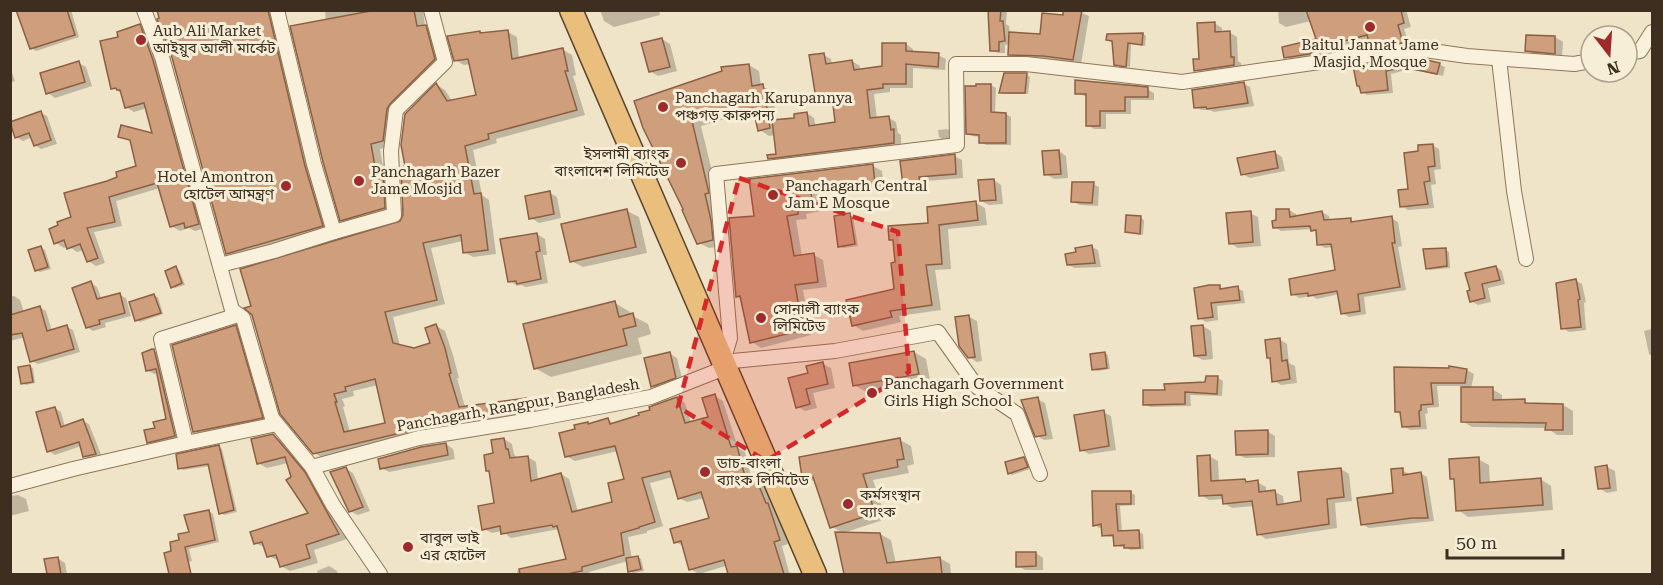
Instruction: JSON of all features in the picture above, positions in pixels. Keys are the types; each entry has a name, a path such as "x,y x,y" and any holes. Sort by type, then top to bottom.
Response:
{"highway":[{"path":"571,10 815,574"}],"street":[{"path":"144,10 162,57 232,310 243,318 272,418 312,467 333,505 380,574"},
{"path":"277,10 314,164 334,232"},
{"path":"220,265 394,215 391,151 396,110 445,62 431,10"},
{"path":"1639,51 1653,32"},
{"path":"723,362 730,338 716,174 957,145 956,64 1026,64 1182,82 1375,54 1425,50 1499,59 1579,63"},
{"path":"1499,59 1514,191 1526,259"},
{"path":"186,444 161,339 238,315"},
{"name":"Panchagarh, Rangpur, Bangladesh","path":"312,467 419,438 651,397 717,371 723,362 835,351 938,332 977,387 1017,414 1040,474"},
{"path":"10,486 73,469 277,424"}],"highlighted area":[{"path":"739,178 898,232 909,372 766,461 678,407"}],"building":[{"path":"16,10 67,10 75,35 30,49"},
{"path":"157,10 268,10 305,166 323,226 226,254 171,54 157,19 159,18"},
{"path":"376,10 414,10 417,26 426,25 435,59 390,104 387,109 383,141 371,144 376,172 383,171 385,208 340,221 323,162 290,26"},
{"path":"988,10 1001,10 1000,21 1003,21 1005,41 999,42 999,51 990,51"},
{"path":"1063,10 1082,10 1073,60 1008,55 1009,32 1040,34 1042,13 1063,15"},
{"path":"1306,10 1401,10 1404,23 1398,25 1403,43 1370,46 1367,35 1329,45 1330,47 1309,54 1284,58 1282,47 1316,39"},
{"path":"1215,22 1215,32 1230,31 1231,57 1234,57 1234,65 1194,71 1193,59 1199,59 1197,23"},
{"path":"140,24 153,60 199,224 185,228 184,223 170,227 157,183 109,197 115,222 87,228 98,258 87,262 80,244 67,249 64,240 54,244 49,229 58,225 57,222 71,217 64,193 107,181 117,177 116,172 136,166 130,140 118,137 121,125 152,133 144,103 125,108 120,90 111,89 100,41 118,37 117,32"},
{"path":"508,30 512,59 563,48 568,71 565,71 577,110 488,134 489,139 465,146 474,194 481,193 488,250 463,253 461,235 423,243 437,300 385,312 393,343 414,348 430,343 425,328 436,324 445,348 451,373 449,374 459,407 526,398 528,411 417,429 313,454 280,414 252,315 244,308 251,306 240,269 400,221 403,215 401,167 405,166 401,145 405,114 436,83 447,101 476,95 468,59 454,61 447,36 480,31 480,33","holes":["375,379 385,423 344,432 334,394 346,391 345,387"]},
{"path":"1143,33 1142,45 1128,43 1126,67 1114,65 1112,41 1106,40 1107,34"},
{"path":"1526,35 1555,36 1555,54 1525,51"},
{"path":"662,38 670,67 649,72 641,43"},
{"path":"882,43 906,43 906,51 939,53 938,67 906,64 906,84 883,84 883,88 867,90 870,118 889,116 891,130 894,129 894,143 768,159 767,155 776,154 772,120 794,118 794,114 807,112 809,126 835,122 832,96 816,99 809,55 824,53 826,64 852,60 854,70 882,66"},
{"path":"1423,59 1440,63 1437,74 1403,67 1386,71 1388,90 1361,93 1357,86 1353,66"},
{"path":"79,61 85,82 46,94 40,73"},
{"path":"749,64 752,86 763,84 770,128 758,131 753,108 737,110 737,107 692,121 709,193 705,194 713,240 697,244 683,209 643,128 634,101 722,71 721,67"},
{"path":"1004,73 1027,73 1025,93 999,93"},
{"path":"1075,80 1148,87 1148,97 1125,97 1125,111 1100,111 1100,126 1086,126 1086,94 1075,94"},
{"path":"1244,82 1248,103 1207,109 1206,107 1194,108 1192,90"},
{"path":"976,84 991,84 991,112 1006,113 1006,143 979,143 979,135 966,134 965,86 976,86"},
{"path":"41,111 51,140 34,146 29,133 15,138 10,122"},
{"path":"1433,144 1435,166 1428,167 1430,181 1424,182 1428,204 1400,207 1398,190 1408,189 1404,153 1418,151 1418,145"},
{"path":"1059,150 1061,174 1044,175 1042,151"},
{"path":"1275,151 1278,168 1241,175 1237,158"},
{"path":"955,154 956,174 919,177 920,184 903,186 900,161"},
{"path":"873,164 875,185 842,189 841,182 810,187 813,206 798,209 798,214 787,216 794,256 814,253 818,282 795,285 803,330 750,343 740,296 736,297 729,218 754,216 749,179"},
{"path":"994,179 996,200 980,201 978,180"},
{"path":"1072,182 1094,182 1092,203 1071,202"},
{"path":"550,191 554,214 529,219 525,196"},
{"path":"976,201 978,220 939,225 942,264 926,265 932,305 890,311 892,317 852,326 846,300 894,289 891,263 895,262 893,240 889,240 888,226 928,223 927,207"},
{"path":"627,209 636,247 570,262 561,224"},
{"path":"1276,209 1289,209 1290,217 1322,211 1324,220 1351,218 1351,222 1392,216 1395,243 1392,243 1400,287 1358,294 1360,311 1341,314 1337,291 1308,296 1308,293 1291,295 1289,279 1335,270 1331,244 1317,245 1316,230 1311,231 1310,226 1273,228 1272,221 1276,220"},
{"path":"1251,211 1253,242 1229,244 1226,213"},
{"path":"850,213 855,244 838,247 834,216"},
{"path":"1126,215 1141,216 1140,234 1125,232"},
{"path":"537,233 540,251 536,252 541,279 517,284 516,281 508,282 500,239"},
{"path":"1092,245 1095,263 1067,265 1065,254 1076,252 1075,248"},
{"path":"41,246 48,267 35,271 28,250"},
{"path":"1446,248 1447,266 1426,269 1423,249"},
{"path":"176,266 182,283 171,288 165,271"},
{"path":"1496,266 1500,280 1482,284 1485,298 1470,302 1467,291 1470,290 1465,273"},
{"path":"1576,279 1580,299 1578,300 1581,327 1561,329 1556,283"},
{"path":"91,281 97,299 120,293 125,313 99,320 100,324 86,328 72,288"},
{"path":"1220,285 1220,289 1238,286 1240,300 1211,303 1213,317 1198,319 1194,288"},
{"path":"154,294 161,313 135,321 129,302"},
{"path":"615,301 619,317 633,313 636,326 623,329 627,345 534,369 523,324"},
{"path":"40,306 47,331 67,325 74,349 30,362 22,333 10,335 10,315"},
{"path":"969,315 975,357 968,358 959,346 955,317"},
{"path":"236,325 263,418 193,432 172,345"},
{"path":"1203,325 1206,355 1194,356 1191,326"},
{"path":"1280,338 1282,361 1287,360 1290,379 1272,382 1270,358 1267,358 1265,340"},
{"path":"154,349 175,436 147,443 144,430 155,428 153,422 166,419 156,369 146,371 142,353"},
{"path":"914,351 919,374 853,386 849,363"},
{"path":"670,352 676,378 651,387 644,358"},
{"path":"1105,352 1107,368 1092,370 1090,354"},
{"path":"823,362 828,384 806,389 810,404 796,408 788,378 808,373 806,366"},
{"path":"30,365 33,382 21,384 18,367"},
{"path":"1449,366 1467,369 1465,383 1431,383 1433,404 1421,405 1420,426 1402,427 1400,412 1395,412 1394,367 1449,368"},
{"path":"1206,376 1218,376 1217,394 1185,392 1185,404 1143,405 1143,390 1165,390 1164,384 1205,382"},
{"path":"1461,387 1493,387 1493,400 1525,399 1525,403 1563,404 1563,430 1545,430 1546,423 1461,422"},
{"path":"715,394 731,447 737,446 747,484 757,481 768,503 780,540 774,542 784,574 728,574 724,560 689,570 681,541 674,543 670,529 709,518 701,492 678,499 670,471 642,478 655,522 621,533 624,555 582,567 582,571 567,574 520,574 519,569 566,559 557,526 501,534 500,526 482,530 478,506 494,503 484,455 493,453 491,440 504,438 510,458 528,456 531,481 561,473 572,512 612,502 608,483 624,479 615,446 565,457 559,433 575,429 574,425 588,422 588,424 608,418 610,424 639,415 638,413 650,410 649,407 677,397 685,423 708,417 702,398"},
{"path":"1038,397 1046,435 1035,437 1021,400"},
{"path":"55,407 61,427 83,419 96,454 83,457 79,442 47,452 36,412"},
{"path":"1104,410 1109,446 1080,451 1074,415"},
{"path":"1268,430 1268,454 1236,455 1235,431"},
{"path":"273,434 305,472 339,534 306,545 310,558 280,567 276,555 267,557 262,542 254,544 250,532 308,513 286,480 291,477 285,457 257,464 251,439"},
{"path":"900,438 904,459 897,460 898,467 863,474 875,513 830,528 813,477 802,477 799,457"},
{"path":"446,443 448,455 380,469 378,459 421,447"},
{"path":"219,445 234,510 219,514 208,464 178,469 176,454"},
{"path":"1210,455 1211,481 1258,480 1259,492 1275,490 1277,505 1301,501 1298,472 1341,468 1344,497 1327,499 1329,524 1257,535 1252,501 1223,504 1222,495 1199,496 1197,456"},
{"path":"1024,457 1028,467 1008,474 1005,462"},
{"path":"1479,457 1480,483 1541,478 1543,505 1456,511 1454,479 1450,479 1449,459"},
{"path":"1607,465 1610,488 1598,489 1595,467"},
{"path":"346,467 363,507 349,512 330,472"},
{"path":"1403,468 1403,475 1421,472 1428,518 1361,525 1357,498 1393,493 1391,469"},
{"path":"1092,491 1131,491 1131,504 1116,504 1118,531 1139,530 1140,548 1114,546 1113,535 1102,536 1101,524 1093,526"},
{"path":"209,510 215,540 185,547 191,574 169,574 164,553 171,551 170,542 179,540 178,534 189,532 184,515"},
{"path":"835,532 880,533 887,563 940,557 942,574 844,574"},
{"path":"1016,552 1036,552 1036,566 1016,567"},
{"path":"638,556 641,569 628,572 626,558"},
{"path":"58,557 61,574 47,574 44,559"}],"place":[{"name":"Baitul Jannat Jame Masjid, Mosque","path":"1370,27"},
{"name":"Aub Ali Market আইয়ুব আলী মার্কেট","path":"141,40"},
{"name":"Panchagarh Karupannya পঞ্চগড় কারুপন্য","path":"663,107"},
{"name":"ইসলামী ব্যাংক বাংলাদেশ লিমিটেড","path":"681,163"},
{"name":"Panchagarh Bazer Jame Mosjid","path":"359,181"},
{"name":"Hotel Amontron হোটেল আমন্ত্রণ","path":"286,186"},
{"name":"Panchagarh Central Jam E Mosque","path":"773,195"},
{"name":"সোনালী ব্যাংক লিমিটেড","path":"761,318"},
{"name":"Panchagarh Government Girls High School","path":"872,393"},
{"name":"ডাচ-বাংলা ব্যাংক লিমিটেড","path":"705,472"},
{"name":"কর্মসংস্থান ব্যাংক","path":"848,504"},
{"name":"বাবুল ভাই এর হোটেল","path":"408,547"}]}
